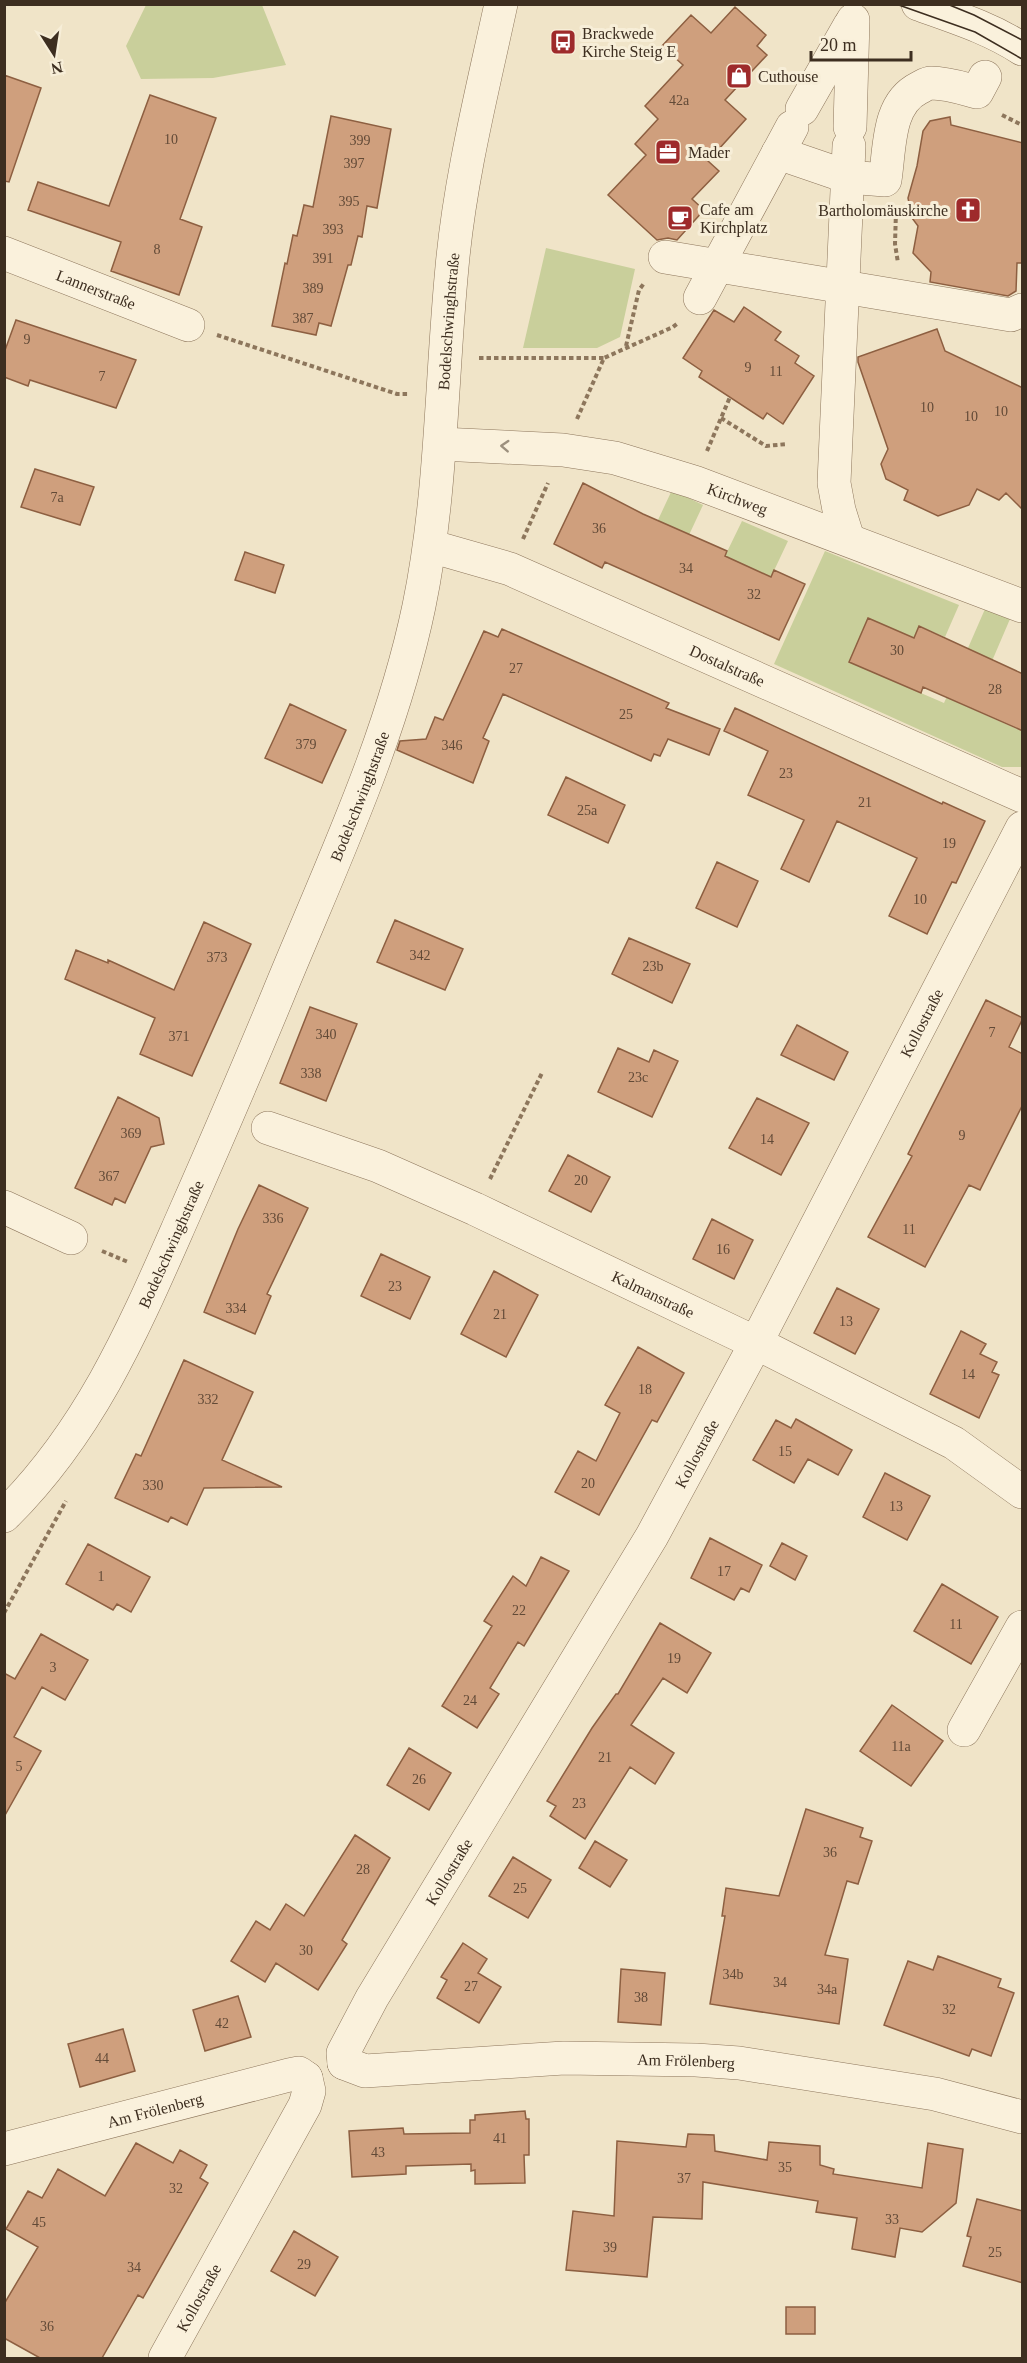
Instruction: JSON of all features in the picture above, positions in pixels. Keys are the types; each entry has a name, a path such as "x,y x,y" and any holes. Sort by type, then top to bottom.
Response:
{"street":[{"name":"Bodelschwinghstraße","path":"4,1516 56,1458 84,1420 109,1376 158,1275 231,1107 368,777 391,712 407,657 430,546 441,444 457,221 467,160 501,4"},
{"path":"918,4 975,25 1023,49"},
{"path":"700,298 853,20 834,483 848,539"},
{"path":"791,130 849,150 885,180 895,111 901,101 913,91 929,83 977,92 985,77"},
{"name":"Lannerstraße","path":"4,253 188,325"},
{"path":"665,257 1011,315 1023,310"},
{"name":"Kirchweg","path":"441,444 563,450 615,458 694,482 1023,606"},
{"name":"Dostalstraße","path":"430,546 510,569 1023,796"},
{"name":"Kollostraße","path":"344,2063 343,2053 354,2028 652,1536 756,1343 1023,828"},
{"name":"Kalmanstraße","path":"268,1128 378,1166 476,1209 756,1343 954,1443 1023,1492"},
{"path":"4,1207 70,1238"},
{"path":"964,1730 1023,1627"},
{"name":"Am Frölenberg","path":"344,2063 365,2072 564,2058 739,2063 935,2094 1023,2117"},
{"path":"306,2078 344,2063"},
{"name":"Am Frölenberg","path":"4,2149 289,2075 298,2073 306,2078"},
{"name":"Kollostraße","path":"165,2358 306,2105 309,2085 306,2078"}],"path":[{"path":"996,113 1023,125"},
{"path":"897,206 894,244 903,296"},
{"path":"626,347 639,290"},
{"path":"446,358 604,358 673,327 700,298"},
{"path":"188,325 397,394 444,394"},
{"path":"510,569 604,358"},
{"path":"694,482 730,397"},
{"path":"721,418 766,446 787,444"},
{"path":"476,1209 542,1073"},
{"path":"70,1238 158,1275"}],"green space":[{"path":"146,5 262,5 286,65 213,78 141,79 126,46"},
{"path":"546,248 635,269 620,337 597,348 523,348"},
{"path":"672,490 703,505 689,535 651,535"},
{"path":"742,521 788,541 771,577 725,556"},
{"path":"825,551 959,605 945,637 919,626 914,638 868,618 849,662 944,703 985,609 1010,619 992,661 961,704 1019,730 1022,724 1022,767 1002,767 774,664"}],"building":[{"path":"735,7 766,35 757,46 767,55 725,100 746,119 708,161 719,171 692,199 704,210 677,240 668,238 657,240 608,195 646,155 635,144 658,119 645,106 683,65 662,46 691,15 711,33"},
{"path":"4,75 41,88 9,182 4,181"},
{"path":"150,95 216,118 180,219 202,227 179,295 111,271 121,242 28,210 38,182 109,206"},
{"path":"331,116 391,129 377,208 367,206 362,237 358,236 331,326 319,323 316,335 272,326 293,235 297,236 304,205 313,207"},
{"name":"Bartholomäuskirche","path":"950,117 951,125 1023,143 1023,263 1017,263 1016,291 1008,296 930,282 931,272 913,253 918,226 912,218 908,198 923,131 930,121"},
{"path":"744,307 781,332 775,340 799,356 795,363 814,376 783,424 767,413 763,419 699,377 702,371 683,358 714,310 734,322"},
{"path":"16,320 136,360 116,408 30,380 28,386 4,377 4,353"},
{"path":"937,329 945,351 1023,388 1023,510 1006,493 999,500 977,489 969,505 938,516 904,500 908,490 886,479 881,464 888,449 858,357"},
{"path":"35,469 94,487 80,525 21,507"},
{"path":"583,483 643,514 727,551 725,556 771,577 774,570 805,584 779,640 605,562 602,568 554,544"},
{"path":"245,552 284,565 275,593 235,580"},
{"path":"868,618 914,638 919,626 1023,674 1023,731 923,687 921,693 849,662"},
{"path":"502,629 669,703 666,708 720,729 709,755 668,739 660,756 654,754 651,761 503,694 483,738 489,741 473,783 397,750 400,741 426,739 435,717 443,720 484,631 498,637"},
{"path":"290,704 346,730 322,783 265,758"},
{"path":"735,708 942,804 943,802 985,821 956,883 952,882 927,934 889,916 917,858 837,821 809,882 781,869 804,820 748,795 768,751 724,731"},
{"path":"566,777 625,805 608,843 548,815"},
{"path":"717,862 758,881 737,927 696,908"},
{"path":"395,920 463,949 445,990 377,962"},
{"path":"204,922 251,944 192,1076 140,1054 155,1018 65,979 76,950 108,963 108,960 174,990"},
{"path":"629,938 690,964 672,1003 612,974"},
{"path":"986,1000 1023,1018 1009,1047 1023,1054 1023,1104 980,1190 969,1185 925,1267 868,1237 912,1156 908,1154"},
{"path":"310,1007 357,1024 326,1101 280,1083"},
{"path":"797,1025 848,1052 834,1080 781,1055"},
{"path":"618,1048 649,1062 654,1050 678,1061 652,1117 598,1092"},
{"path":"118,1097 159,1118 164,1144 151,1147 125,1203 115,1198 112,1205 75,1188"},
{"path":"757,1098 809,1123 781,1175 729,1148"},
{"path":"568,1155 610,1177 591,1212 549,1191"},
{"path":"259,1185 308,1208 267,1294 271,1296 255,1334 204,1312"},
{"path":"712,1219 753,1240 734,1279 693,1259"},
{"path":"381,1254 430,1277 410,1319 361,1296"},
{"path":"494,1271 538,1295 506,1357 461,1334"},
{"path":"837,1288 879,1309 855,1354 814,1333"},
{"path":"961,1331 986,1344 980,1354 997,1362 992,1372 999,1375 979,1418 930,1394"},
{"path":"638,1347 684,1373 657,1422 652,1420 599,1515 555,1492 578,1451 596,1461 620,1413 605,1405"},
{"path":"184,1360 253,1392 222,1460 282,1487 204,1488 187,1525 171,1517 168,1522 115,1498 136,1454 141,1456"},
{"path":"796,1419 852,1450 838,1475 808,1459 794,1483 753,1460 776,1420 791,1428"},
{"path":"885,1473 930,1496 907,1540 863,1517"},
{"path":"710,1538 762,1565 749,1592 741,1588 734,1600 691,1578"},
{"path":"782,1543 807,1556 795,1580 770,1566"},
{"path":"88,1544 150,1577 131,1612 117,1604 113,1610 66,1584"},
{"path":"541,1557 569,1571 524,1646 518,1642 490,1688 499,1694 477,1728 442,1706 492,1626 484,1621 513,1576 526,1586"},
{"path":"942,1584 998,1617 971,1664 914,1631"},
{"path":"660,1623 711,1653 687,1693 663,1678 631,1725 674,1753 655,1784 630,1767 585,1839 550,1816 556,1806 547,1801 592,1728 618,1694"},
{"path":"41,1634 88,1660 65,1700 42,1687 14,1737 41,1751 4,1817 4,1673 15,1679"},
{"path":"892,1705 943,1741 911,1786 860,1751"},
{"path":"409,1748 451,1773 429,1810 387,1785"},
{"path":"806,1809 863,1828 860,1837 872,1841 858,1884 847,1881 825,1955 848,1959 839,2024 710,2004 725,1916 722,1916 726,1888 779,1896"},
{"path":"355,1835 390,1858 342,1940 347,1944 318,1990 276,1963 265,1982 231,1961 256,1921 270,1930 286,1904 304,1916"},
{"path":"595,1841 627,1860 610,1887 579,1868"},
{"path":"513,1857 551,1880 528,1918 489,1896"},
{"path":"463,1943 487,1959 478,1973 501,1987 479,2023 437,1998 447,1980 441,1977"},
{"path":"938,1956 1001,1979 998,1987 1014,1993 991,2056 972,2049 969,2056 884,2025 908,1961 933,1970"},
{"path":"621,1969 665,1973 661,2025 618,2022"},
{"path":"238,1996 251,2037 205,2051 193,2010"},
{"path":"123,2029 135,2071 80,2087 68,2044"},
{"path":"525,2111 526,2119 529,2119 529,2155 524,2155 525,2183 475,2184 475,2170 471,2171 471,2164 406,2166 406,2174 352,2177 349,2131 403,2128 404,2134 470,2133 470,2120 475,2120 475,2115"},
{"path":"688,2134 714,2135 715,2151 767,2160 769,2142 820,2146 820,2165 834,2169 833,2174 922,2188 928,2143 963,2149 956,2203 922,2232 900,2228 895,2257 852,2249 857,2218 816,2212 818,2201 703,2182 702,2219 653,2217 647,2277 566,2270 573,2211 614,2216 617,2141 686,2147"},
{"path":"136,2143 173,2163 180,2150 207,2165 200,2178 208,2183 143,2298 138,2295 102,2358 40,2358 4,2338 4,2304 38,2247 6,2229 28,2191 42,2198 58,2169 105,2196"},
{"path":"977,2199 1023,2211 1023,2283 963,2266 971,2237 967,2236"},
{"path":"294,2231 338,2257 315,2296 271,2271"},
{"path":"786,2307 815,2307 815,2334 786,2334"}],"tram line":[{"path":"896,4 975,32 1022,59"},
{"path":"947,4 1022,40"}],"place":[{"name":"Brackwede Kirche Steig E","path":"563,42"},
{"name":"Cuthouse","path":"739,76"},
{"name":"Mader","path":"668,152"},
{"name":"Bartholomäuskirche","path":"968,210"},
{"name":"Cafe am Kirchplatz","path":"680,218"}]}
